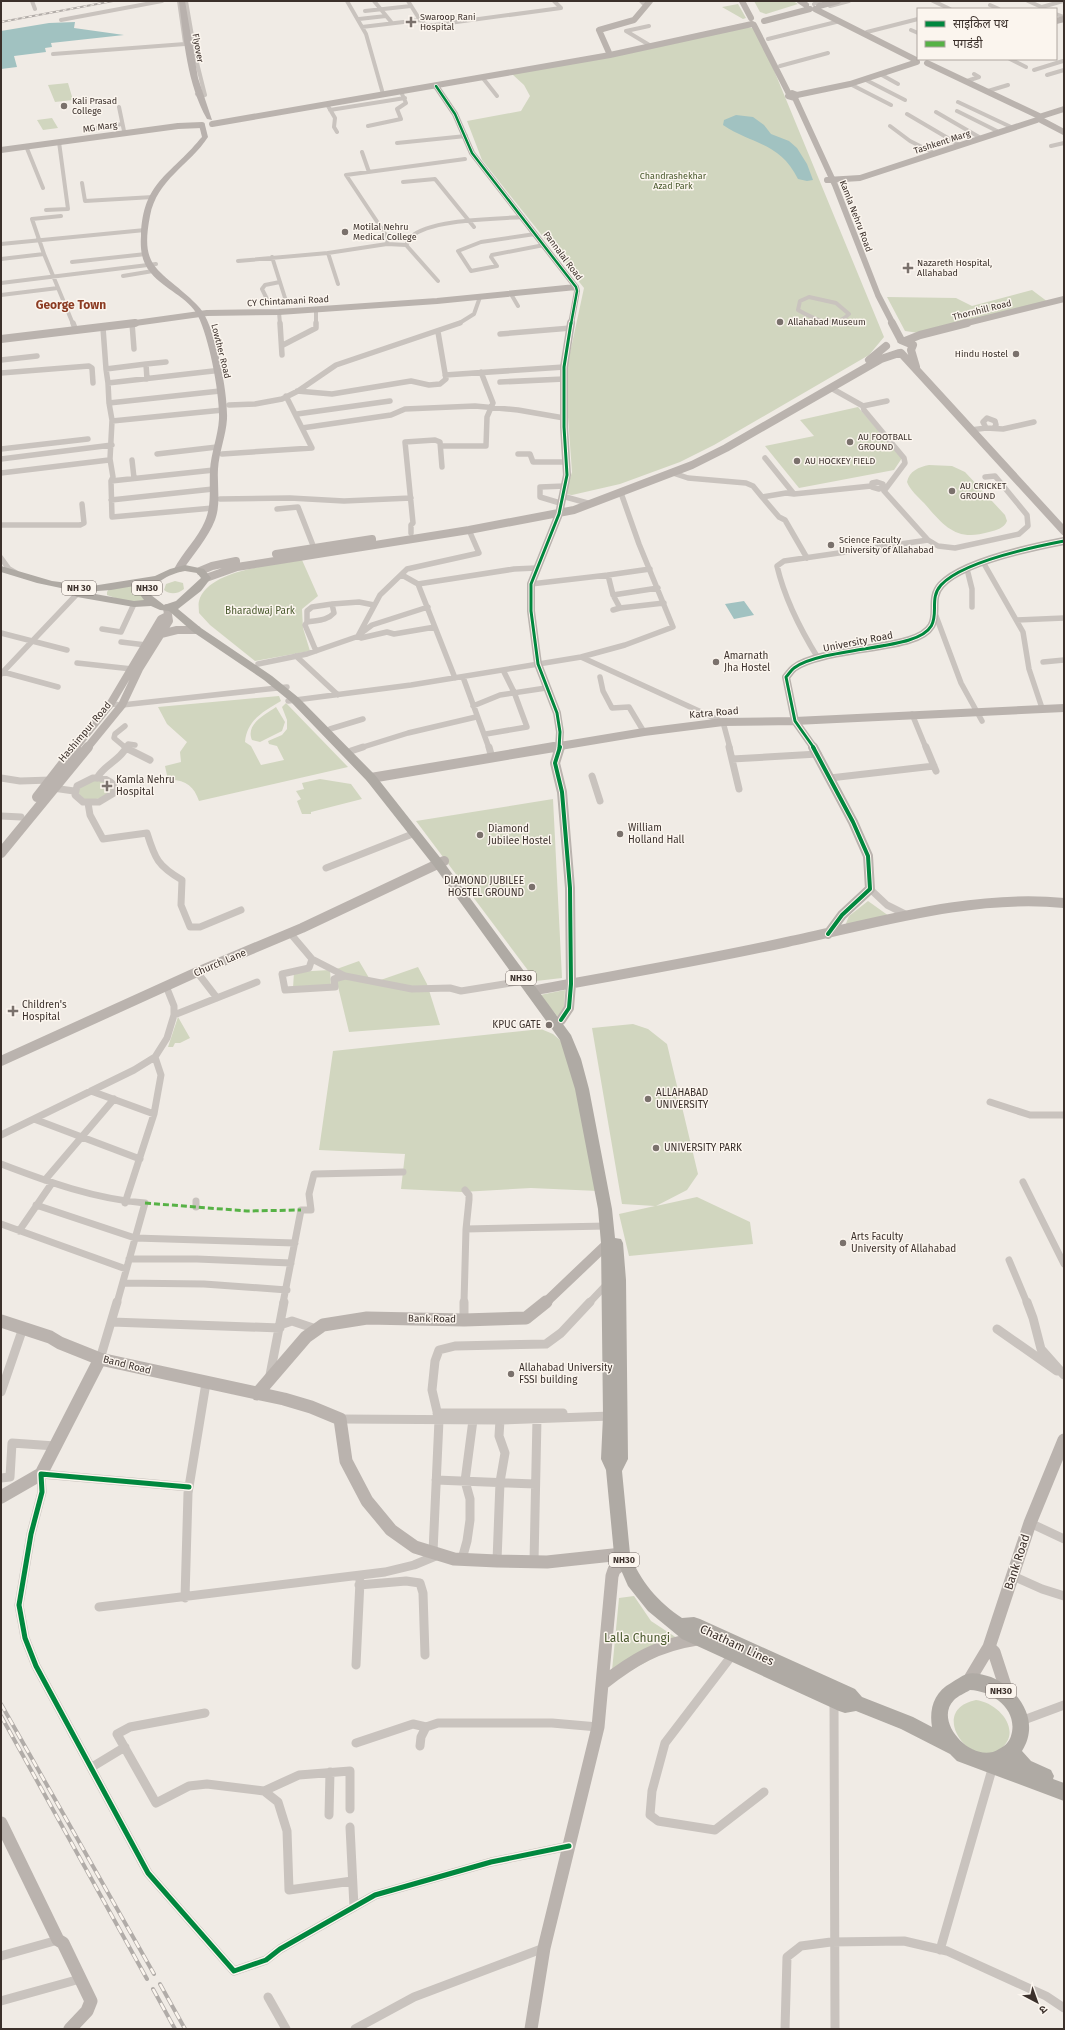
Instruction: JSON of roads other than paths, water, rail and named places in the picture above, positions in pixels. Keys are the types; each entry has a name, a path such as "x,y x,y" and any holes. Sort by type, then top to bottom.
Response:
{"highway":[{"name":"NH 30","path":"1,569 19,575 83,589 103,588 159,578"},
{"name":"NH30","path":"199,573 179,569 150,584 146,592 146,596 162,608 172,609 198,630 284,688 374,778 415,833 441,862 522,981 534,991 566,1038 571,1049 582,1089 607,1226 612,1243 608,1283 611,1416 609,1459 614,1470 623,1558 645,1595 655,1607 668,1618 682,1626"},
{"path":"199,573 172,609 198,622 258,664 284,688"},
{"name":"NH 30","path":"1,576 77,594 134,604 154,603"},
{"path":"295,700 330,729 351,751 441,862 534,991 561,1020 573,1038 583,1062 614,1210 612,1243 619,1280 620,1459 614,1470"},
{"name":"Chatham Lines","path":"682,1626 694,1625 849,1695 856,1703 907,1723 951,1746 969,1758 1064,1792"},
{"name":"Chatham Lines","path":"682,1626 688,1633 845,1705 856,1703"},
{"name":"NH30","path":"968,1682 979,1682 1000,1690 1009,1698 1017,1709 1021,1721"},
{"name":"Chatham Lines","path":"951,1746 943,1733 939,1720 940,1706 946,1695 955,1686 968,1682"},
{"path":"986,1764 1012,1752 1018,1743 1021,1733 1021,1721"},
{"path":"1012,1752 1026,1768 1064,1783"}],"main road":[{"name":"Flyover","path":"182,1 187,38 207,120"},
{"path":"153,267 146,254 145,230 148,209 153,197 163,182 202,142 205,137 207,120"},
{"path":"153,267 151,229 154,208 166,188 208,142 210,137 207,120"},
{"name":"Lowther Road","path":"153,267 203,313 203,320 219,370 226,408 219,451 214,470 213,508 208,524 187,554 179,569"},
{"name":"Lowther Road","path":"219,370 220,391 226,408"},
{"name":"Lowther Road","path":"199,573 193,558 216,524 219,517 219,451"}],"street":[{"path":"32,1 35,9"},
{"path":"61,20 162,1"},
{"path":"179,1 185,44 193,84 197,96 200,96 205,95 196,59 186,1"},
{"path":"347,1 359,19 373,53 382,93"},
{"path":"374,1 392,23"},
{"path":"408,1 420,20 427,26 561,8 554,1"},
{"path":"609,54 599,30 611,25 631,21 638,17 648,3 641,1"},
{"name":"Kamla Nehru Road","path":"742,1 758,22 768,39 789,85 830,180 870,290 895,341"},
{"name":"Kamla Nehru Road","path":"747,1 798,105 829,172 830,180 836,187 878,295 894,329 895,341"},
{"path":"800,1 826,7 849,1"},
{"path":"1,149 326,104 382,93 436,86 609,54 758,22 830,1"},
{"path":"814,5 838,1"},
{"path":"933,1 948,8"},
{"path":"1028,1 1044,8 1063,2"},
{"path":"814,5 840,21 917,60 926,61 988,91 1064,131"},
{"path":"814,5 917,60"},
{"path":"990,5 997,8"},
{"path":"365,11 411,6"},
{"path":"359,19 386,16"},
{"path":"867,32 917,19"},
{"path":"362,26 420,20"},
{"path":"768,39 840,21"},
{"path":"649,26 626,31 650,45"},
{"path":"911,30 917,33"},
{"path":"53,54 185,44"},
{"path":"780,66 828,53"},
{"path":"207,120 269,112 609,54"},
{"path":"793,95 810,93 850,84 917,60"},
{"path":"1012,60 1026,67"},
{"path":"926,61 1040,118"},
{"path":"1034,70 1063,61"},
{"path":"1047,75 1064,70"},
{"path":"880,74 897,83 883,86"},
{"path":"967,81 979,77 974,74"},
{"path":"482,77 497,96"},
{"path":"864,79 905,100"},
{"path":"850,84 891,105"},
{"path":"789,85 810,93"},
{"path":"988,91 1008,85"},
{"name":"Pannalal Road","path":"436,86 455,114 472,152 523,217 577,291 564,368 564,418 567,475 560,505 531,584 531,611 538,664 556,713 560,732 560,746 555,763 562,792 570,880 571,984 569,1008 561,1020"},
{"path":"368,126 399,120 401,118 397,109 406,103 405,98 399,92"},
{"path":"798,105 810,93"},
{"path":"330,110 405,98"},
{"path":"958,102 1011,127"},
{"path":"326,104 335,118 334,127 337,132"},
{"path":"119,107 118,110 122,115 124,131"},
{"name":"Tashkent Marg","path":"830,180 851,180 908,163 1064,110"},
{"path":"957,111 997,131"},
{"path":"936,112 979,137"},
{"path":"907,114 958,144"},
{"path":"375,120 399,115"},
{"name":"Tashkent Marg","path":"851,180 932,152 1040,118"},
{"name":"MG Marg","path":"1,149 178,126 207,120"},
{"path":"91,129 122,124"},
{"path":"890,126 910,141 932,152"},
{"path":"397,143 466,136"},
{"path":"46,210 68,208 59,142"},
{"path":"1051,146 1064,143"},
{"path":"26,146 43,188"},
{"path":"362,152 369,172"},
{"path":"387,244 388,238 346,175 465,159"},
{"path":"829,172 851,180"},
{"path":"403,182 435,178 474,228"},
{"path":"836,187 851,180"},
{"path":"82,183 85,201 153,197"},
{"path":"62,216 32,219 33,226 53,277 76,331"},
{"path":"406,245 410,238 425,231 453,223 523,217"},
{"path":"1,244 145,230"},
{"path":"535,234 481,242 458,251 471,271 497,266 491,257 492,255 544,245"},
{"path":"238,260 328,253 387,244 406,245 438,281"},
{"path":"328,253 338,284"},
{"path":"1,259 44,254"},
{"path":"72,262 146,254"},
{"path":"272,257 286,301"},
{"path":"123,276 153,267"},
{"path":"1,283 153,267"},
{"path":"267,299 262,289 265,285 280,282"},
{"path":"1,295 58,288"},
{"name":"CY Chintamani Road","path":"1,339 103,328 203,313 279,312 480,298 576,288"},
{"path":"511,294 518,306"},
{"path":"809,297 828,299 844,306 849,314 841,322 834,323 815,320 809,315 802,313 798,310 799,302 809,297"},
{"path":"213,508 112,517 111,481 113,477 110,472 109,460 112,445 112,421 251,405 286,396 297,391 323,371 336,365 438,332 472,318 478,310 480,298"},
{"name":"Thornhill Road","path":"895,341 1064,299"},
{"name":"Thornhill Road","path":"588,502 621,493 673,473 726,448 881,359 912,348 929,336 1064,303"},
{"path":"283,345 316,328 316,309"},
{"path":"279,312 283,345 282,355"},
{"path":"132,323 134,349"},
{"path":"103,328 109,403 112,420"},
{"path":"500,334 571,328"},
{"path":"894,329 920,335"},
{"path":"297,391 332,394 411,381 429,385 440,384 446,379 438,332"},
{"path":"1,339 1,345"},
{"path":"895,341 912,348 917,370"},
{"path":"895,341 890,350 900,353 917,370 1064,531"},
{"path":"199,573 221,564 411,533 560,505 588,502 686,462 719,446 874,357 895,341"},
{"path":"1,360 37,356"},
{"path":"881,359 892,358 909,362"},
{"path":"106,369 166,362"},
{"path":"146,364 147,379"},
{"path":"1,373 89,366 92,368 94,383"},
{"path":"445,375 564,368"},
{"path":"108,383 219,370"},
{"path":"441,446 486,446 487,417 494,403 481,372"},
{"path":"500,382 564,379"},
{"path":"831,388 863,406 864,410 904,458 905,463 884,491 928,540 938,546 955,548 1019,534 1028,526 1027,515 996,476 985,477"},
{"path":"109,403 220,391"},
{"path":"157,454 312,448 297,414 286,396"},
{"path":"297,414 390,401"},
{"path":"863,406 887,401"},
{"path":"302,428 391,415 405,409 492,407 564,418"},
{"path":"986,428 983,422 987,418 995,421 996,425 994,428"},
{"path":"971,430 986,428 1002,429 1034,422"},
{"path":"1,449 88,439"},
{"path":"411,533 411,525 413,523 405,442 435,440 441,446 442,467"},
{"path":"1,458 112,445"},
{"path":"518,454 530,454 533,462 566,462"},
{"path":"765,458 794,494"},
{"path":"1,473 109,460"},
{"path":"132,460 134,478"},
{"path":"111,481 214,470"},
{"path":"673,473 688,478 746,483 753,486 779,517 785,520 807,558"},
{"path":"560,505 540,497 540,487 565,486"},
{"path":"762,497 786,492 794,494 825,492 857,486 871,486"},
{"path":"111,500 213,489"},
{"path":"295,700 463,678 581,657 625,644 673,627 639,544 621,493"},
{"path":"220,499 290,498 344,501 411,498"},
{"path":"199,573 216,573 237,567 469,530 560,505 588,502"},
{"path":"1,525 80,525 84,523 82,504"},
{"path":"278,509 298,507 314,548"},
{"path":"358,636 380,596 407,569 479,553 469,530"},
{"path":"818,658 801,630 782,588 777,568 779,564 784,561 928,540"},
{"path":"982,721 975,711 957,675 948,642 936,616 937,592 942,584 967,569 983,562 1064,541"},
{"path":"1,558 9,568 19,575"},
{"path":"983,562 1023,632 1029,669 1042,708"},
{"path":"418,584 514,569 536,568"},
{"path":"531,584 650,569"},
{"path":"967,569 972,589 972,607"},
{"path":"402,575 418,584 455,678"},
{"path":"608,575 613,595 620,608"},
{"path":"613,595 658,588"},
{"path":"2,673 77,594"},
{"path":"316,651 305,625 307,622 307,611 312,607 359,602 374,605"},
{"path":"613,610 664,603"},
{"path":"102,629 121,632 134,604"},
{"path":"307,622 327,619 332,616 334,613 332,604"},
{"path":"258,664 316,651 358,636 372,625 428,607"},
{"path":"1,843 52,784 111,704 161,619 172,609"},
{"name":"Hashimpur Road","path":"1,853 52,784 122,705 139,669 169,621 172,609"},
{"name":"University Road","path":"870,889 868,856 853,822 818,754 795,721 786,677 795,667 818,658 910,640 931,629 936,616"},
{"path":"1017,620 1064,618"},
{"path":"358,636 361,638 387,632 394,634 435,627"},
{"path":"161,634 177,630 198,630"},
{"path":"1,632 32,642 67,650"},
{"path":"121,642 146,644"},
{"path":"296,656 338,695"},
{"path":"581,657 617,672 723,722 739,789"},
{"path":"1043,662 1064,660"},
{"path":"77,663 132,669"},
{"path":"486,734 527,727 514,692 503,670"},
{"path":"2,673 58,687"},
{"path":"600,677 603,691 612,708 629,707 644,732"},
{"path":"463,678 476,717 486,734 492,758"},
{"path":"111,704 122,705 284,688"},
{"path":"473,706 500,695 546,688"},
{"name":"Katra Road","path":"374,778 644,732 723,722 795,721 912,714 1064,708"},
{"path":"830,778 935,769 912,714"},
{"path":"351,751 408,733 476,717"},
{"path":"330,729 363,719"},
{"path":"125,726 115,734 114,738 138,756 150,760"},
{"path":"97,778 100,772 124,754 128,744 135,745"},
{"path":"732,759 818,754"},
{"path":"592,776 600,801"},
{"path":"1,778 13,782 52,784 74,791"},
{"path":"97,778 111,781 114,785 114,793 105,800 88,804 77,799 74,791 81,783 97,778"},
{"path":"88,804 90,815 103,839 147,833 156,862 161,868 182,880 181,905 190,927 200,927 242,910"},
{"path":"1,816 22,817"},
{"path":"326,868 415,833"},
{"name":"Church Lane","path":"1,1061 197,972 290,933 441,862"},
{"path":"828,934 842,915 870,889 882,902 893,910 911,916"},
{"path":"534,991 828,934 947,908 1032,900 1064,903"},
{"path":"290,933 312,959 345,976 412,989 450,988 461,991 522,981"},
{"path":"312,959 309,968 282,974 285,990 336,987 334,980 345,976"},
{"path":"197,972 217,998"},
{"path":"174,1015 257,982"},
{"path":"1,1135 134,1070 155,1057 166,1038 174,1015 174,1006 166,986"},
{"path":"125,1203 154,1114 161,1075 155,1057"},
{"path":"91,1091 154,1114"},
{"path":"19,1230 36,1205 48,1181 80,1138 114,1099"},
{"path":"990,1102 1030,1115 1064,1115"},
{"path":"34,1119 80,1138 140,1159"},
{"path":"1,1164 48,1181 125,1203 145,1203 112,1322 100,1359 41,1474 42,1492 31,1534 19,1605 25,1638 36,1666 148,1873 170,1900 211,1942 234,1971 266,1960 280,1949 375,1895 383,1892 491,1862 569,1846"},
{"path":"269,1379 301,1210 311,1210 309,1194 314,1174 404,1172"},
{"path":"1023,1182 1064,1264"},
{"path":"464,1320 466,1229 469,1200 469,1195 465,1190"},
{"path":"36,1205 135,1238 295,1243"},
{"path":"1,1224 126,1269"},
{"path":"466,1229 607,1226"},
{"name":"Bank Road","path":"257,1394 306,1337 316,1329 340,1321 367,1318 464,1320 526,1318 541,1307 612,1243"},
{"path":"129,1259 197,1259 291,1263"},
{"path":"1009,1260 1033,1318 1041,1349 1064,1375"},
{"path":"123,1283 204,1284 287,1290"},
{"path":"436,1553 438,1416 432,1390 435,1361 439,1350 455,1346 546,1344 562,1333 608,1283"},
{"name":"Band Road","path":"1,1321 50,1337 100,1359 284,1399 311,1407 340,1419"},
{"path":"112,1322 280,1326 292,1321 316,1329"},
{"path":"1,1392 23,1328"},
{"path":"997,1329 1064,1375"},
{"path":"185,1598 189,1487 206,1383"},
{"path":"584,1413 340,1419 346,1461 367,1501 390,1530 415,1547 462,1559 497,1561 548,1562 623,1558"},
{"path":"438,1416 473,1420 611,1416"},
{"path":"534,1562 534,1484 537,1418"},
{"path":"462,1559 468,1544 470,1524 469,1489 465,1481 473,1420"},
{"path":"497,1561 500,1482 505,1454 499,1436 500,1420"},
{"name":"Bank Road","path":"968,1682 985,1651 989,1647 1030,1523 1060,1463 1064,1440"},
{"path":"1,1478 10,1477 12,1443 55,1446"},
{"path":"1,1497 41,1474 189,1487"},
{"path":"436,1480 534,1484"},
{"path":"1030,1523 1064,1539"},
{"path":"99,1607 185,1598 360,1575 414,1565 436,1553"},
{"path":"530,2029 544,1948 598,1727 612,1576 614,1570 623,1558"},
{"path":"356,1665 360,1575"},
{"path":"1013,1576 1042,1589 1064,1596"},
{"path":"359,1585 406,1581 420,1583 423,1593 425,1654"},
{"path":"602,1684 626,1665 660,1646 676,1641 702,1639"},
{"path":"989,1647 994,1652 1009,1698"},
{"path":"733,1654 665,1743 652,1791 650,1815 658,1821 715,1830 764,1792"},
{"path":"834,1700 835,2029"},
{"path":"1021,1721 1064,1705"},
{"path":"205,1713 130,1727 117,1734 156,1803 189,1786 207,1784 264,1791 300,1775 350,1770 350,1809"},
{"path":"356,1743 414,1724 426,1727 438,1723 468,1722 552,1723 598,1727"},
{"path":"420,1746 421,1737 426,1727"},
{"path":"92,1767 124,1747"},
{"path":"940,1950 986,1764"},
{"path":"329,1815 330,1772"},
{"path":"264,1791 278,1802 287,1831 289,1890 352,1881"},
{"path":"1,1823 58,1940 63,1943 91,2002 87,2011 70,2029"},
{"path":"350,1827 354,1907"},
{"path":"1,1956 20,1952 58,1940"},
{"path":"785,2029 787,1957 801,1946 835,1942 904,1941 940,1950 1046,1996 1064,2008"},
{"path":"355,2029 414,1997 544,1948"},
{"path":"1,2001 80,1979"},
{"path":"268,1997 286,2029"}],"water":[{"path":"75,22 74,28 124,35 51,43 52,47 45,48 46,52 14,56 17,67 1,69 1,31 49,23"},
{"path":"736,115 753,117 764,125 771,134 789,141 797,148 807,164 813,180 807,181 798,179 791,167 774,151 734,132 723,125 724,120"},
{"path":"744,601 754,615 734,619 725,604"}],"railway":[{"path":"1,22 113,1"},
{"path":"1,1704 154,1974"},
{"path":"1,1716 147,1979"},
{"path":"160,1984 185,2029"},
{"path":"153,1989 175,2029"}],"place":[{"name":"Swaroop Rani Hospital","path":"411,22"},
{"name":"Kali Prasad College","path":"64,106"},
{"name":"Motilal Nehru Medical College","path":"345,232"},
{"name":"Nazareth Hospital, Allahabad","path":"908,268"},
{"name":"Allahabad Museum","path":"780,322"},
{"name":"Hindu Hostel","path":"1016,354"},
{"name":"AU FOOTBALL GROUND","path":"850,442"},
{"name":"AU HOCKEY FIELD","path":"797,461"},
{"name":"AU CRICKET GROUND","path":"952,491"},
{"name":"Science Faculty University of Allahabad","path":"831,545"},
{"name":"Amarnath Jha Hostel","path":"716,662"},
{"name":"Kamla Nehru Hospital","path":"107,786"},
{"name":"William Holland Hall","path":"620,834"},
{"name":"Diamond Jubilee Hostel","path":"480,835"},
{"name":"DIAMOND JUBILEE HOSTEL GROUND","path":"532,887"},
{"name":"Children's Hospital","path":"13,1011"},
{"name":"KPUC GATE","path":"549,1025"},
{"name":"ALLAHABAD UNIVERSITY","path":"648,1099"},
{"name":"UNIVERSITY PARK","path":"656,1148"},
{"name":"Arts Faculty University of Allahabad","path":"843,1243"},
{"name":"Allahabad University FSSI building","path":"511,1374"}],"district":[{"name":"George Town","path":"71,305"}],"park label":[{"name":"Chandrashekhar Azad Park","path":"673,182"},
{"name":"Bharadwaj Park","path":"260,611"},
{"name":"Lalla Chungi","path":"637,1638"}]}
